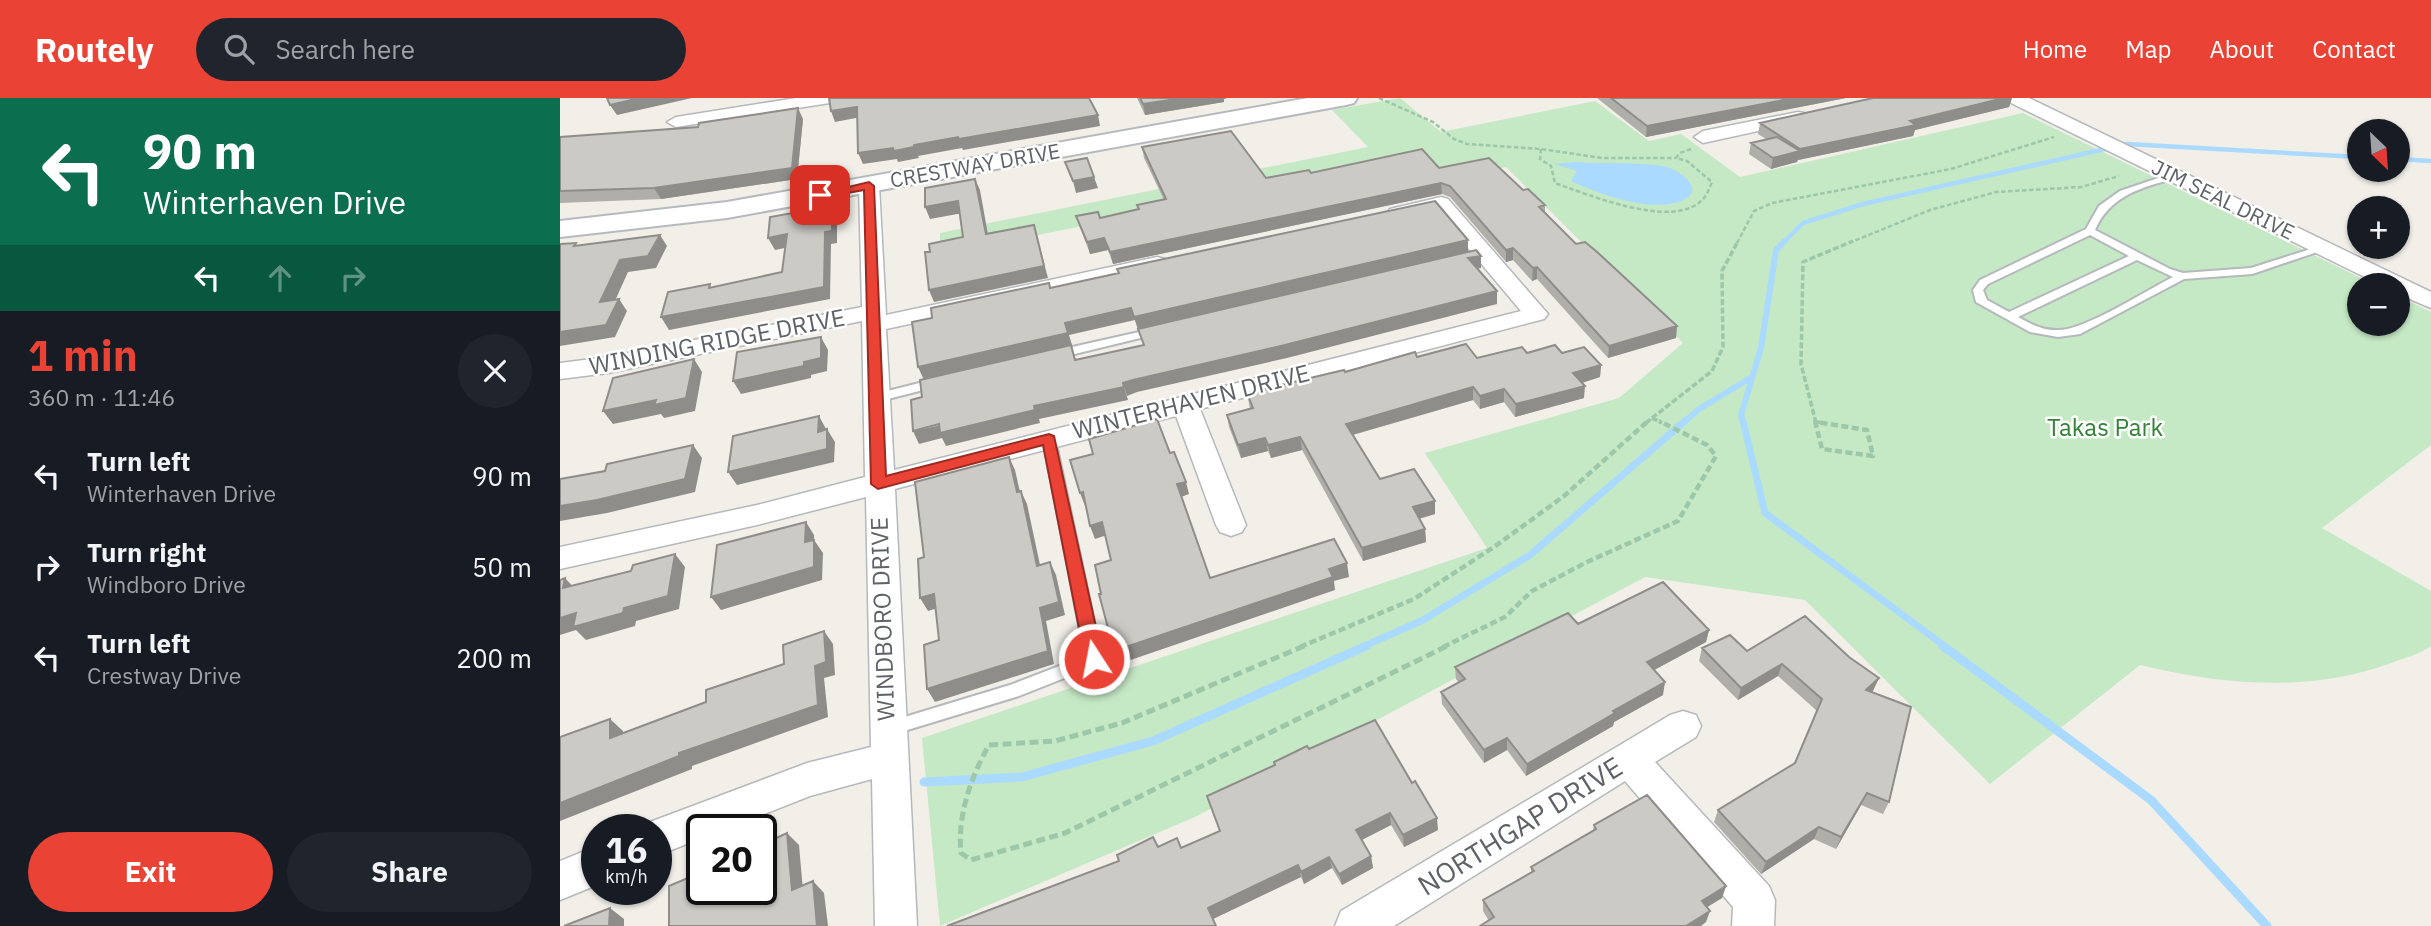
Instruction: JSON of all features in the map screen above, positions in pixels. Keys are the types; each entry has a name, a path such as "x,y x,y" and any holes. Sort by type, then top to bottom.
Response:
{"main road":[{"name":"CRESTWAY DRIVE","path":"560,229 727,211 1346,98"}],"street":[{"path":"676,122 830,98"},
{"name":"JIM SEAL DRIVE","path":"2015,98 2431,301"},
{"path":"1701,142 1819,112"},
{"name":"WINDBORO DRIVE","path":"869,186 887,744 896,926"},
{"name":"WINTERHAVEN DRIVE","path":"560,558 757,515 1536,314 1479,256 1441,203 1374,218"},
{"name":"WINDING RIDGE DRIVE","path":"560,371 873,318 1184,258"},
{"path":"1185,404 1231,525"},
{"name":"NORTHGAP DRIVE","path":"1356,926 1684,726"},
{"path":"672,832 807,780 887,744"},
{"path":"1628,759 1754,900 1753,926"},
{"path":"560,881 581,871"}],"lane":[{"path":"2173,176 2117,194 2094,218 2090,231 1984,282 1978,290 1982,302 2034,330 2058,334 2080,331 2182,276 2252,271 2324,248"},
{"path":"2090,231 2136,256 2182,276"},
{"path":"2008,317 2136,256"},
{"path":"1042,358 1174,327"},
{"path":"876,398 951,379"},
{"path":"887,744 1094,659 1049,439"}],"path":[{"path":"1380,98 1388,104 1433,122 1454,139 1467,144 1602,158 1676,158 1687,161 1712,182 1705,198 1696,206 1672,211 1640,209 1555,183 1551,166 1540,153"},
{"path":"1652,418 1707,445 1716,456 1678,521 1587,562 1532,591 1505,617 1065,833 971,860 961,853 959,844 967,804 980,759 989,745 1055,741 1122,723 1414,599 1494,547 1564,496 1652,418 1712,371 1723,347 1722,271 1754,211 1772,203 1934,171 2002,154 2029,147 2074,129"},
{"path":"1676,158 1701,142"},
{"path":"1816,422 1867,430 1873,456 1822,449 1801,364 1803,262 1930,210 1996,191 2081,187 2153,166"}],"green space":[{"name":"Takas Park","path":"1400,98 1441,132 1595,101 1649,141 1681,134 1740,177 2023,113 2350,273 2347,273 2347,336 2410,336 2410,302 2431,312 2431,445 2322,528 2431,591 2431,646 2412,656 2360,673 2298,682 2235,681 2140,665 1990,784 1805,600 1645,577 1197,816 940,926 922,738 1487,548 1425,453 1619,398 1683,343 1506,167 1456,176 1416,158 940,255 940,233 1368,147 1332,110"}],"water":[{"path":"1575,162 1662,166 1676,171 1688,180 1692,191 1681,201 1669,204 1655,205 1625,200 1571,181 1577,171 1555,164"}],"building":[{"path":"607,98 640,98 610,105"},
{"path":"829,98 1089,98 1098,115 959,139 958,137 894,151 893,148 858,153 857,107 831,111"},
{"path":"1140,98 1183,98 1143,104"},
{"path":"1611,98 1794,98 1647,126"},
{"path":"1873,98 2004,98 1910,121 1916,125 1800,149 1760,123"},
{"path":"798,108 792,168 654,188 560,191 560,137 698,127 699,123"},
{"path":"1231,131 1266,178 1309,170 1311,173 1422,149 1439,168 1489,158 1523,190 1528,189 1545,205 1539,207 1576,244 1585,242 1677,326 1609,346 1537,267 1533,268 1513,248 1506,250 1450,186 1441,183 1110,252 1104,238 1087,242 1076,216 1098,212 1100,218 1139,209 1137,205 1166,199 1142,147"},
{"path":"1777,137 1800,151 1773,158 1751,143"},
{"path":"1087,158 1094,177 1073,181 1065,162"},
{"path":"975,179 986,234 1034,225 1044,266 929,290 925,252 930,252 929,244 963,237 958,201 925,207 925,188"},
{"path":"1435,201 1468,240 1134,317 1131,308 1065,323 1068,333 918,367 912,322 932,318 931,308 1049,283 1050,288 1119,273 1117,269"},
{"path":"832,206 832,231 825,232 824,287 661,317 668,292 710,284 709,288 782,272 787,234 768,238 770,217"},
{"path":"660,235 648,256 620,260 600,302 619,299 606,325 560,332 560,244 576,243 574,246"},
{"path":"1476,250 1481,256 1468,258 1497,291 1285,345 1133,380 1123,383 1124,387 1034,406 1035,410 940,433 939,424 913,431 911,400 922,397 920,380 1071,345 1075,360 1144,345 1138,329"},
{"path":"821,337 821,358 804,362 804,366 733,381 737,352"},
{"path":"1466,344 1477,358 1522,347 1527,353 1555,345 1562,353 1584,347 1601,365 1573,373 1585,386 1516,404 1504,389 1480,396 1473,387 1346,424 1380,479 1414,469 1435,501 1413,507 1425,529 1362,548 1300,437 1268,445 1265,438 1238,445 1227,415 1253,408 1247,393 1344,370 1345,372 1415,352 1417,357"},
{"path":"694,359 686,398 654,405 656,400 603,411 613,378"},
{"path":"819,416 818,432 827,429 827,449 728,472 733,436"},
{"path":"1157,419 1170,453 1174,452 1186,482 1177,484 1210,578 1334,539 1347,563 1329,569 1333,577 1114,651 1099,594 1095,565 1111,560 1102,522 1090,526 1083,492 1080,493 1070,460 1093,454 1089,439"},
{"path":"693,445 685,479 560,506 560,479 605,471 607,464"},
{"path":"1009,457 1017,492 1021,491 1037,566 1050,562 1059,602 1040,608 1048,651 927,689 924,645 939,640 934,594 920,598 918,559 924,557 915,482"},
{"path":"806,522 805,542 814,540 814,567 711,597 717,545"},
{"path":"675,554 668,596 624,608 623,613 573,627 576,613 560,618 560,580 565,578 563,588 631,571 633,565"},
{"path":"1663,582 1709,630 1647,662 1665,682 1527,764 1507,738 1484,750 1441,692 1465,679 1455,667 1568,613 1578,624"},
{"path":"1805,616 1849,657 1879,678 1866,690 1911,707 1889,802 1867,793 1841,837 1819,827 1766,862 1718,810 1795,763 1822,699 1782,664 1741,688 1702,648 1730,635 1747,651"},
{"path":"824,631 826,662 815,666 818,705 679,753 679,756 560,803 560,737 610,719 610,738 706,702 706,690 784,664 783,645"},
{"path":"1375,720 1412,783 1415,781 1437,818 1403,835 1390,813 1356,830 1371,856 1339,874 1329,857 1301,872 1298,865 1208,908 1216,926 947,926 1119,861 1117,855 1153,837 1158,847 1177,838 1181,848 1220,831 1207,796 1275,765 1274,762 1307,746 1309,749"},
{"path":"1647,795 1726,886 1702,901 1710,911 1686,926 1480,926 1494,917 1483,900 1534,871 1531,867 1596,829 1594,825"},
{"path":"787,833 792,890 813,881 817,926 669,926 672,885 686,879 686,905 777,905 777,838"},
{"path":"610,908 609,926 564,926"}],"waterway":[{"path":"1743,423 1741,415 1761,348 1776,250 1803,223 1863,204 2127,144 2347,156"},
{"path":"2410,160 2431,161"},
{"path":"1683,423 1699,409 1752,377"},
{"path":"1362,647 1423,620 1530,555 1685,421"},
{"path":"1743,421 1765,513 1946,647"},
{"path":"924,782 1022,777 1153,741 1366,646"},
{"path":"1943,646 2151,800 2267,926"}],"route":[{"path":"820,195 869,186 878,484 1049,439 1094,659"}]}
